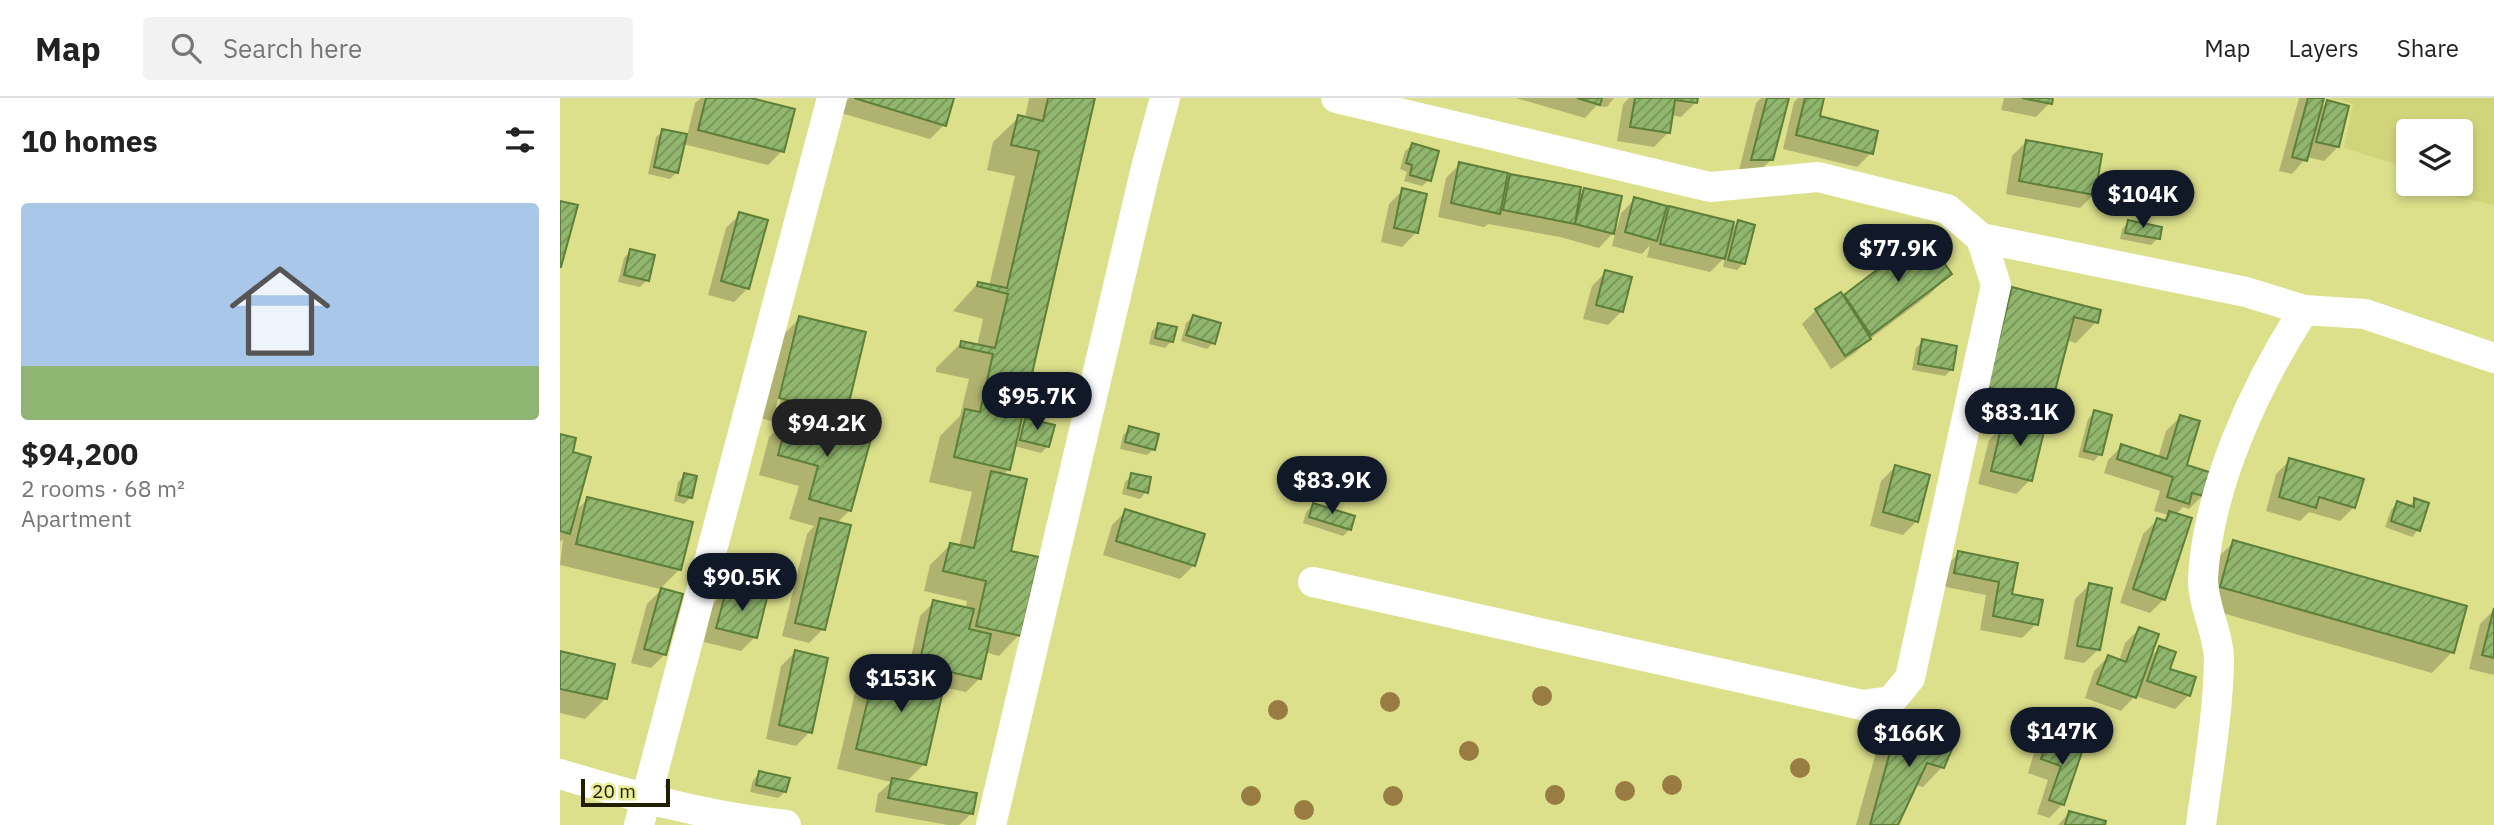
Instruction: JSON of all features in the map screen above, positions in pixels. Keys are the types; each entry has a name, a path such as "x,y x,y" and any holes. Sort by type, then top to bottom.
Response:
{"street":[{"path":"642,813 832,98"},
{"path":"990,825 1146,168 1166,98"},
{"path":"1336,98 1710,187 1818,177 1947,209 1981,238 2246,292 2304,310 2365,314 2494,358"},
{"path":"1313,582 1862,705 1891,701 1910,678 1996,285 1981,238"},
{"path":"2202,825 2219,658 2203,579 2214,509 2241,428 2288,335 2304,310"},
{"path":"560,774 642,813 786,825"}],"shaded area":[{"path":"2329,98 2494,98 2494,205 2452,196 2473,196 2473,119 2396,119 2396,164 2344,148 2353,104"}],"building":[{"path":"706,98 751,98 795,109 784,152 698,130"},
{"path":"854,98 954,98 946,126"},
{"path":"1048,98 1095,98 1010,470 954,457 965,409 980,412 993,354 960,347 961,341 995,348 1008,294 977,286 978,282 1007,288 1039,151 1011,145 1018,115 1043,121"},
{"path":"1577,98 1602,98 1600,105"},
{"path":"1635,98 1698,98 1697,103 1675,100 1670,133 1630,127"},
{"path":"1767,98 1789,98 1773,160 1751,160"},
{"path":"1805,98 1824,98 1820,116 1878,131 1873,154 1796,135"},
{"path":"2022,98 2053,98 2052,104"},
{"path":"2308,98 2324,98 2307,161 2292,157"},
{"path":"2327,100 2349,106 2339,147 2316,142"},
{"path":"662,129 687,134 678,173 654,167"},
{"path":"2026,140 2102,154 2095,195 2019,181"},
{"path":"1412,143 1439,151 1431,181 1410,175 1412,165 1406,163"},
{"path":"1459,162 1508,173 1500,214 1451,203"},
{"path":"1510,174 1581,187 1575,224 1503,210"},
{"path":"1402,188 1427,194 1418,233 1394,228"},
{"path":"1584,188 1622,196 1614,234 1575,224"},
{"path":"1634,197 1667,206 1657,241 1625,232"},
{"path":"560,201 578,205 561,267 560,267"},
{"path":"1669,206 1734,222 1725,259 1660,244"},
{"path":"739,212 768,220 749,289 721,281"},
{"path":"1738,220 1755,225 1745,264 1728,260"},
{"path":"2128,220 2162,227 2160,239 2125,233"},
{"path":"1924,234 1952,274 1871,335 1844,295"},
{"path":"630,249 655,255 649,281 624,275"},
{"path":"1605,270 1632,277 1623,312 1596,305"},
{"path":"2012,287 2101,310 2098,323 2074,317 2052,403 1987,387"},
{"path":"1841,292 1871,339 1845,356 1815,309"},
{"path":"1193,315 1221,323 1215,344 1186,335"},
{"path":"799,316 866,332 846,415 779,398"},
{"path":"1158,323 1177,327 1173,342 1155,338"},
{"path":"1922,339 1957,346 1953,370 1918,364"},
{"path":"2028,410 2048,415 2032,481 1991,471 2002,424 2023,430"},
{"path":"2094,410 2112,415 2102,455 2084,451"},
{"path":"789,415 871,439 851,511 809,499 818,466 778,455"},
{"path":"2180,415 2200,421 2187,465 2212,473 2204,496 2192,493 2189,504 2167,497 2173,477 2117,459 2121,444 2167,459"},
{"path":"1025,418 1055,425 1049,447 1020,440"},
{"path":"1129,426 1159,434 1155,450 1125,442"},
{"path":"560,434 576,438 573,452 591,457 570,534 560,531"},
{"path":"2289,458 2364,479 2355,508 2319,497 2316,508 2279,497"},
{"path":"1895,465 1930,475 1918,522 1883,512"},
{"path":"991,471 1027,479 1011,551 1039,557 1021,636 976,626 986,581 943,571 950,543 974,548"},
{"path":"684,473 697,476 692,498 679,495"},
{"path":"1131,473 1151,477 1148,493 1128,488"},
{"path":"587,497 693,522 681,570 576,544"},
{"path":"2414,498 2429,503 2420,531 2391,521 2397,501 2414,507"},
{"path":"1313,503 1355,516 1351,530 1309,517"},
{"path":"1125,509 1205,534 1195,566 1116,541"},
{"path":"2169,511 2192,518 2165,600 2133,589 2157,518 2166,521"},
{"path":"820,518 851,525 825,630 795,623"},
{"path":"2233,540 2467,606 2454,653 2220,587"},
{"path":"1958,551 2018,563 2012,594 2043,600 2038,625 1993,616 1999,582 1954,573"},
{"path":"2089,583 2112,588 2100,650 2077,646"},
{"path":"661,588 683,594 666,655 644,649"},
{"path":"727,588 767,598 757,638 716,628"},
{"path":"933,600 974,609 969,629 991,634 981,679 919,665"},
{"path":"2494,608 2494,658 2482,655"},
{"path":"2139,627 2159,634 2136,698 2097,684 2108,655 2126,662"},
{"path":"2159,646 2176,652 2170,669 2196,677 2190,696 2147,681"},
{"path":"795,650 828,658 812,733 779,725"},
{"path":"560,651 615,664 607,699 560,689"},
{"path":"877,662 946,678 926,765 856,749"},
{"path":"1898,723 1958,735 1944,768 1927,763 1898,825 1870,825"},
{"path":"2048,737 2083,749 2064,805 2049,800 2061,766 2041,759"},
{"path":"759,771 790,778 786,792 756,785"},
{"path":"892,778 977,793 973,814 888,798"},
{"path":"2069,811 2106,821 2105,825 2065,825"}]}
